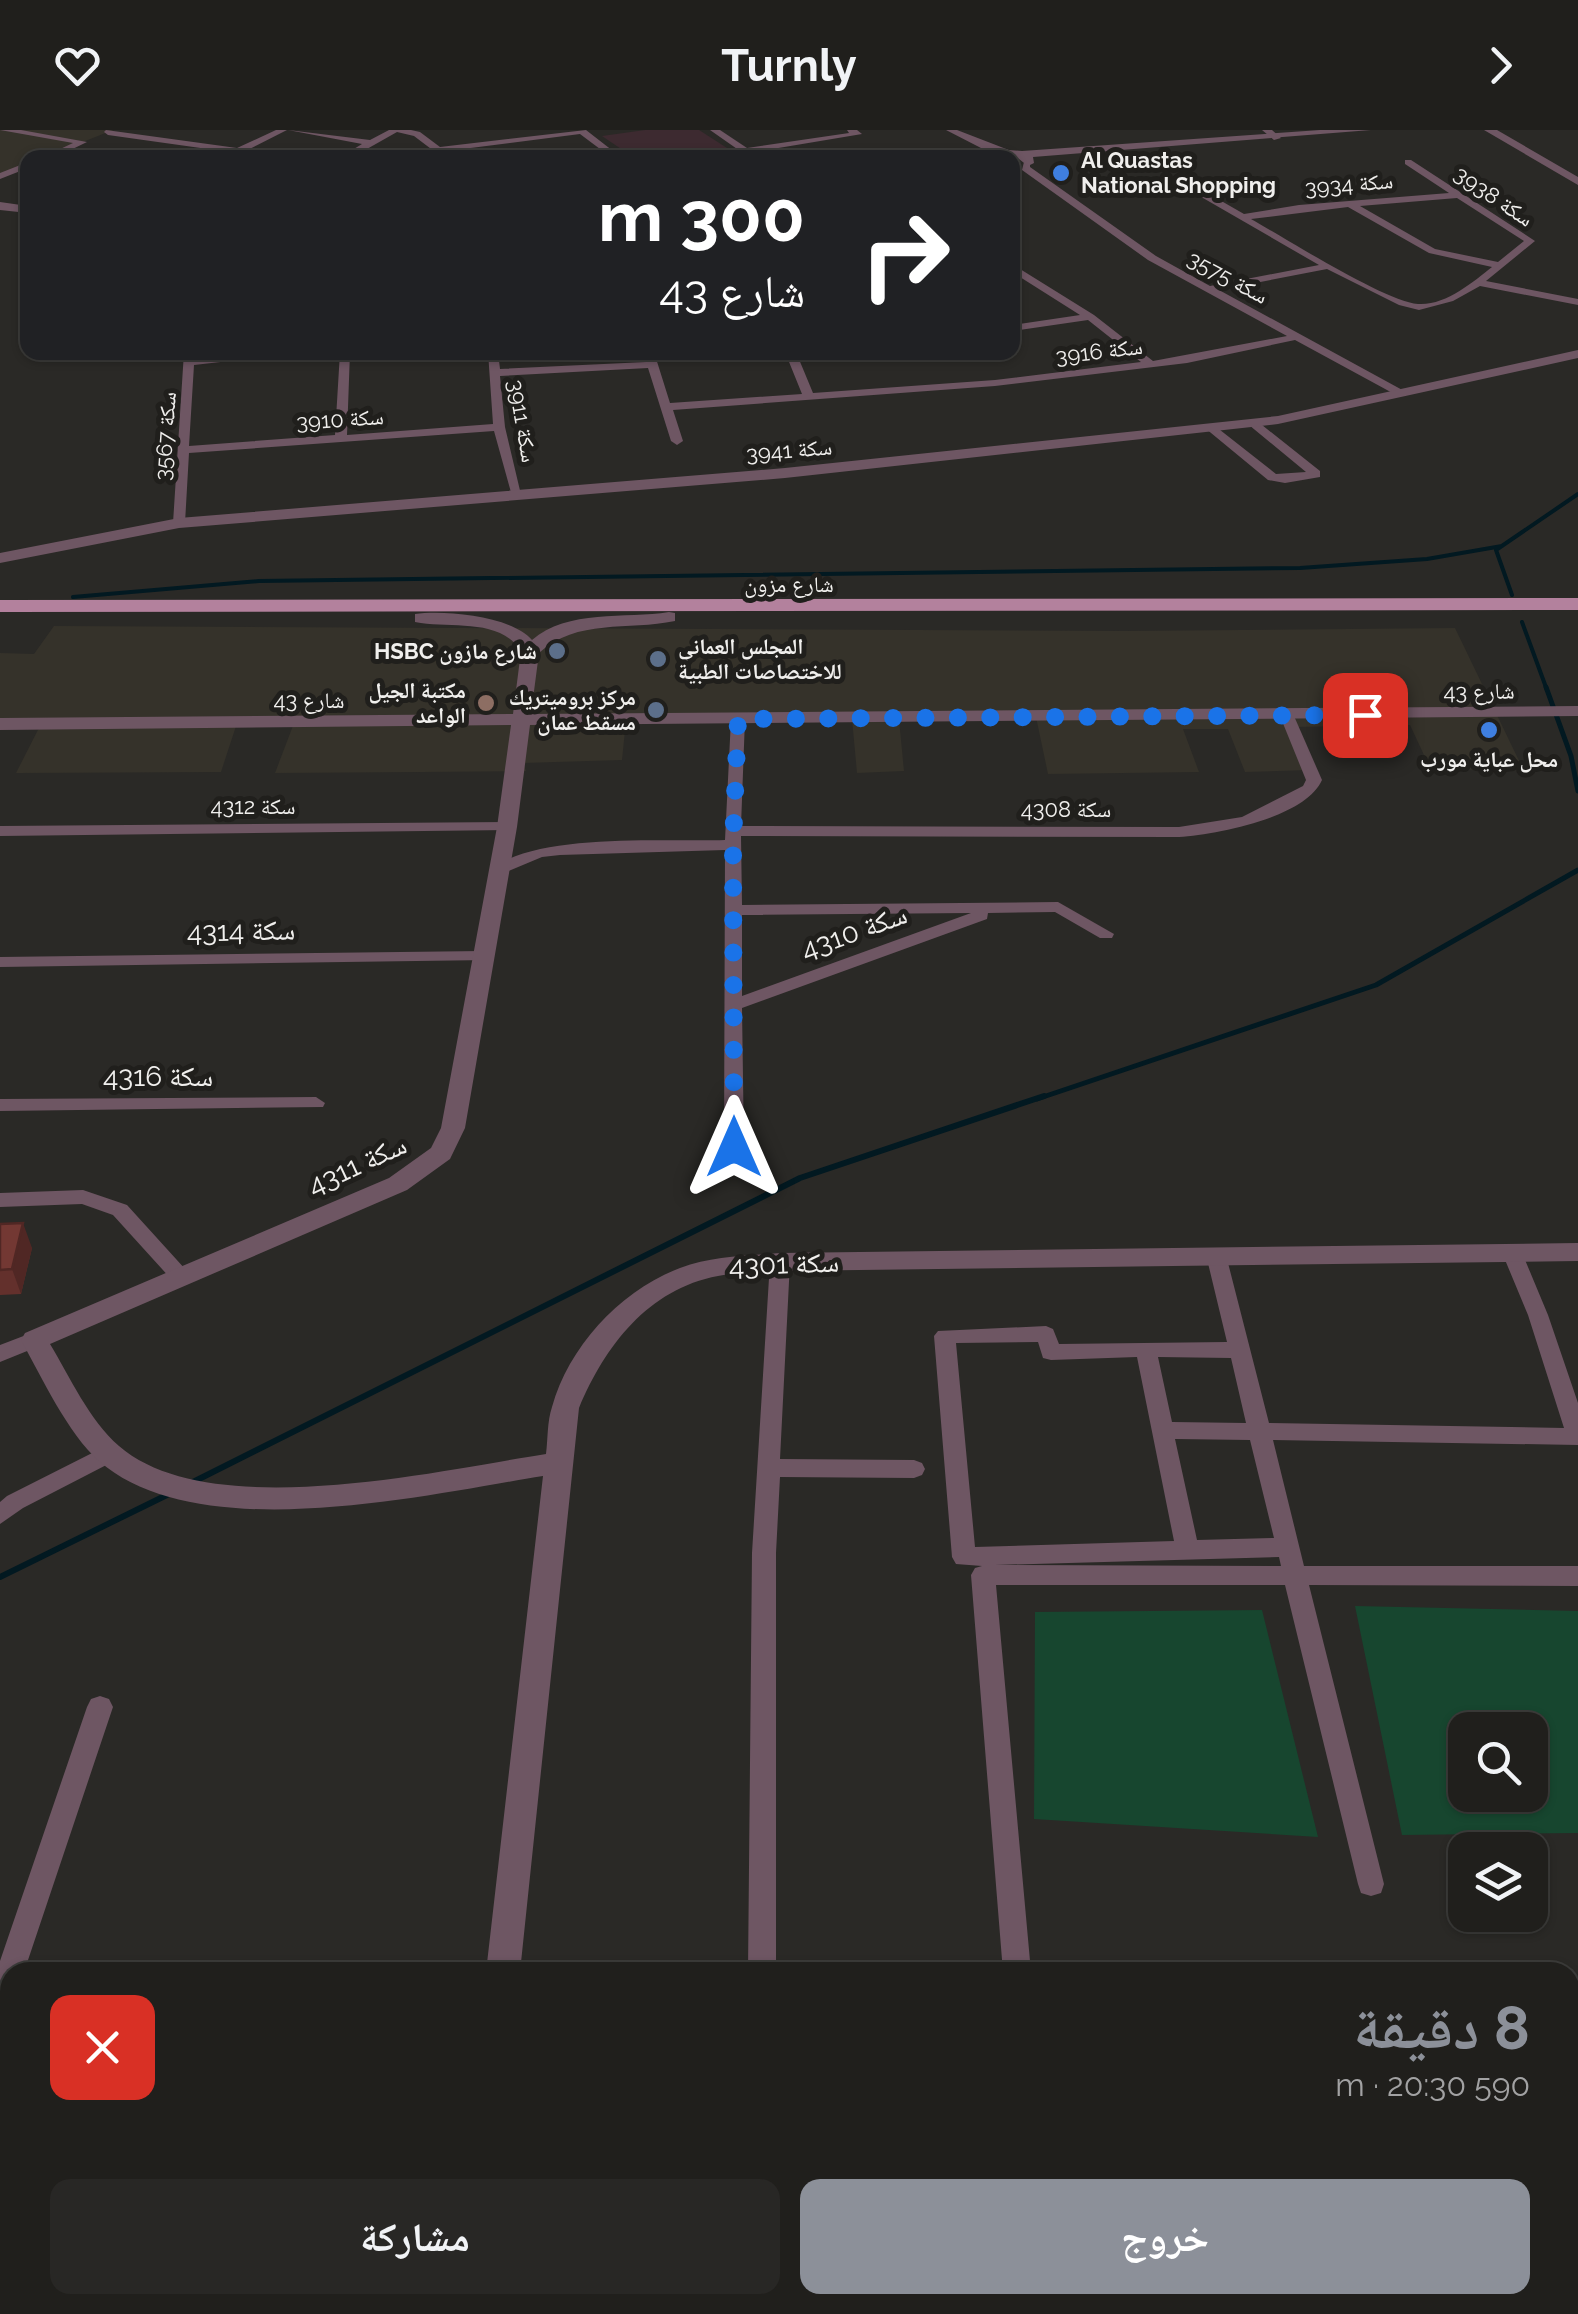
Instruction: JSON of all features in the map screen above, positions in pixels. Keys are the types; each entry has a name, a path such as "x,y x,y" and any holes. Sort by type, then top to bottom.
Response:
{"main road":[{"name":"شارع مزون","path":"0,606 1578,604"},
{"name":"شارع مزون","path":"0,617 1578,614"}],"street":[{"path":"4,130 83,142"},
{"path":"240,150 283,130"},
{"path":"292,130 371,143"},
{"path":"358,150 397,130 417,134 438,150 581,130 608,150"},
{"path":"714,130 744,150 858,134 851,130"},
{"path":"950,130 1002,150"},
{"path":"1266,130 1277,138"},
{"path":"1022,157 1366,130"},
{"path":"64,150 110,131 224,150"},
{"path":"1490,132 1578,182"},
{"path":"0,143 26,133"},
{"path":"961,136 974,150"},
{"name":"سكة 3575","path":"1022,157 1025,168 1042,183 1152,258 1402,394"},
{"name":"سكة 3938","path":"1408,162 1530,241 1499,265"},
{"name":"سكة 3575","path":"1020,172 1042,183"},
{"path":"1180,181 1329,266 1414,308 1449,300 1499,265"},
{"name":"سكة 3934","path":"1243,217 1458,195"},
{"path":"1350,204 1432,251 1499,265"},
{"path":"1208,289 1329,266"},
{"path":"1020,272 1090,317 1152,365"},
{"path":"1476,282 1578,302"},
{"path":"1020,327 1090,317"},
{"name":"سكة 3916","path":"664,407 995,383 1152,365 1260,348 1296,336"},
{"name":"سكة 3941","path":"0,558 179,522 785,474 1253,423 1578,354"},
{"name":"سكة 3567","path":"179,522 189,360"},
{"path":"341,439 345,360"},
{"name":"سكة 3911","path":"493,360 500,427 518,496"},
{"path":"494,372 637,360"},
{"path":"649,360 677,440"},
{"path":"793,360 809,398"},
{"path":"1212,428 1272,477 1285,480 1316,474 1253,423"},
{"name":"سكة 3910","path":"184,450 500,427"},
{"path":"420,618 506,628 522,637 530,651 544,636 565,628 669,617"},
{"name":"سكة 4311","path":"0,1354 398,1184 441,1153 453,1128 523,722 530,651"},
{"name":"شارع 43","path":"0,724 1578,712"},
{"name":"سكة 4308","path":"733,838 1179,832 1225,828 1310,789 1314,780 1287,716"},
{"path":"734,1147 733,838 738,719"},
{"name":"سكة 4312","path":"0,831 506,827"},
{"path":"498,870 538,853 560,850 733,838"},
{"name":"سكة 4310","path":"733,910 1058,907 1106,934"},
{"name":"سكة 4310","path":"734,1005 994,910"},
{"name":"سكة 4314","path":"0,962 483,956"},
{"name":"سكة 4316","path":"0,1104 316,1102"},
{"path":"0,1200 83,1197 120,1210 178,1275"},
{"name":"سكة 4301","path":"504,1962 565,1408 580,1368 599,1338 628,1309 671,1282 714,1267 780,1262 1513,1256 1578,1252"},
{"path":"1162,1430 1578,1437 1538,1315 1513,1256"},
{"path":"1218,1259 1371,1884"},
{"path":"762,1962 767,1468 780,1262"},
{"path":"1239,1350 1051,1352 1046,1334 945,1336 964,1557 1287,1547"},
{"path":"34,1340 108,1454 148,1480 178,1490 251,1498 309,1498 558,1462"},
{"path":"1146,1349 1187,1550"},
{"path":"0,1515 15,1502 108,1454"},
{"path":"767,1468 914,1469"},
{"path":"1016,1962 983,1575 1578,1576"},
{"path":"14,1962 100,1708"}],"shaded area":[{"path":"0,130 113,130 63,150 20,150 20,168 0,176"},
{"path":"645,130 699,130 730,150 623,150 602,136"},
{"path":"54,626 1125,631 1455,628 1523,769 1431,770 1410,725 1293,727 1310,770 1245,772 1228,729 1183,729 1199,772 1048,774 1036,717 899,719 904,771 857,773 852,719 626,721 622,760 523,763 526,771 275,773 294,723 237,723 221,772 16,773 41,724 0,724 0,653 34,654"}],"green space":[{"path":"1355,1606 1578,1611 1578,1833 1402,1835"},
{"path":"1262,1610 1318,1837 1034,1819 1035,1612"}],"building":[{"path":"23,1223 12,1269 0,1270 0,1224"}],"waterway":[{"path":"1502,546 1578,494"},
{"path":"73,597 259,581 1300,568 1427,559 1502,546"},
{"path":"1502,546 1496,550 1512,595"},
{"path":"1522,622 1547,690"},
{"path":"1546,687 1571,756 1578,791"},
{"path":"1037,1099 1376,985 1578,870"},
{"path":"193,1482 800,1178 1044,1096"},
{"path":"0,1577 173,1492"}],"place":[{"name":"Al Quastas National Shopping","path":"1061,173"},
{"name":"HSBC شارع مازون","path":"557,651"},
{"name":"المجلس العماني للاختصاصات الطبية","path":"658,659"},
{"name":"مكتبة الجيل الواعد","path":"486,703"},
{"name":"مركز بروميتريك مسقط عمان","path":"656,710"},
{"name":"محل عباية مورب","path":"1489,730"}],"route":[{"path":"734,1147 733,845 738,719 1365,715"}]}
